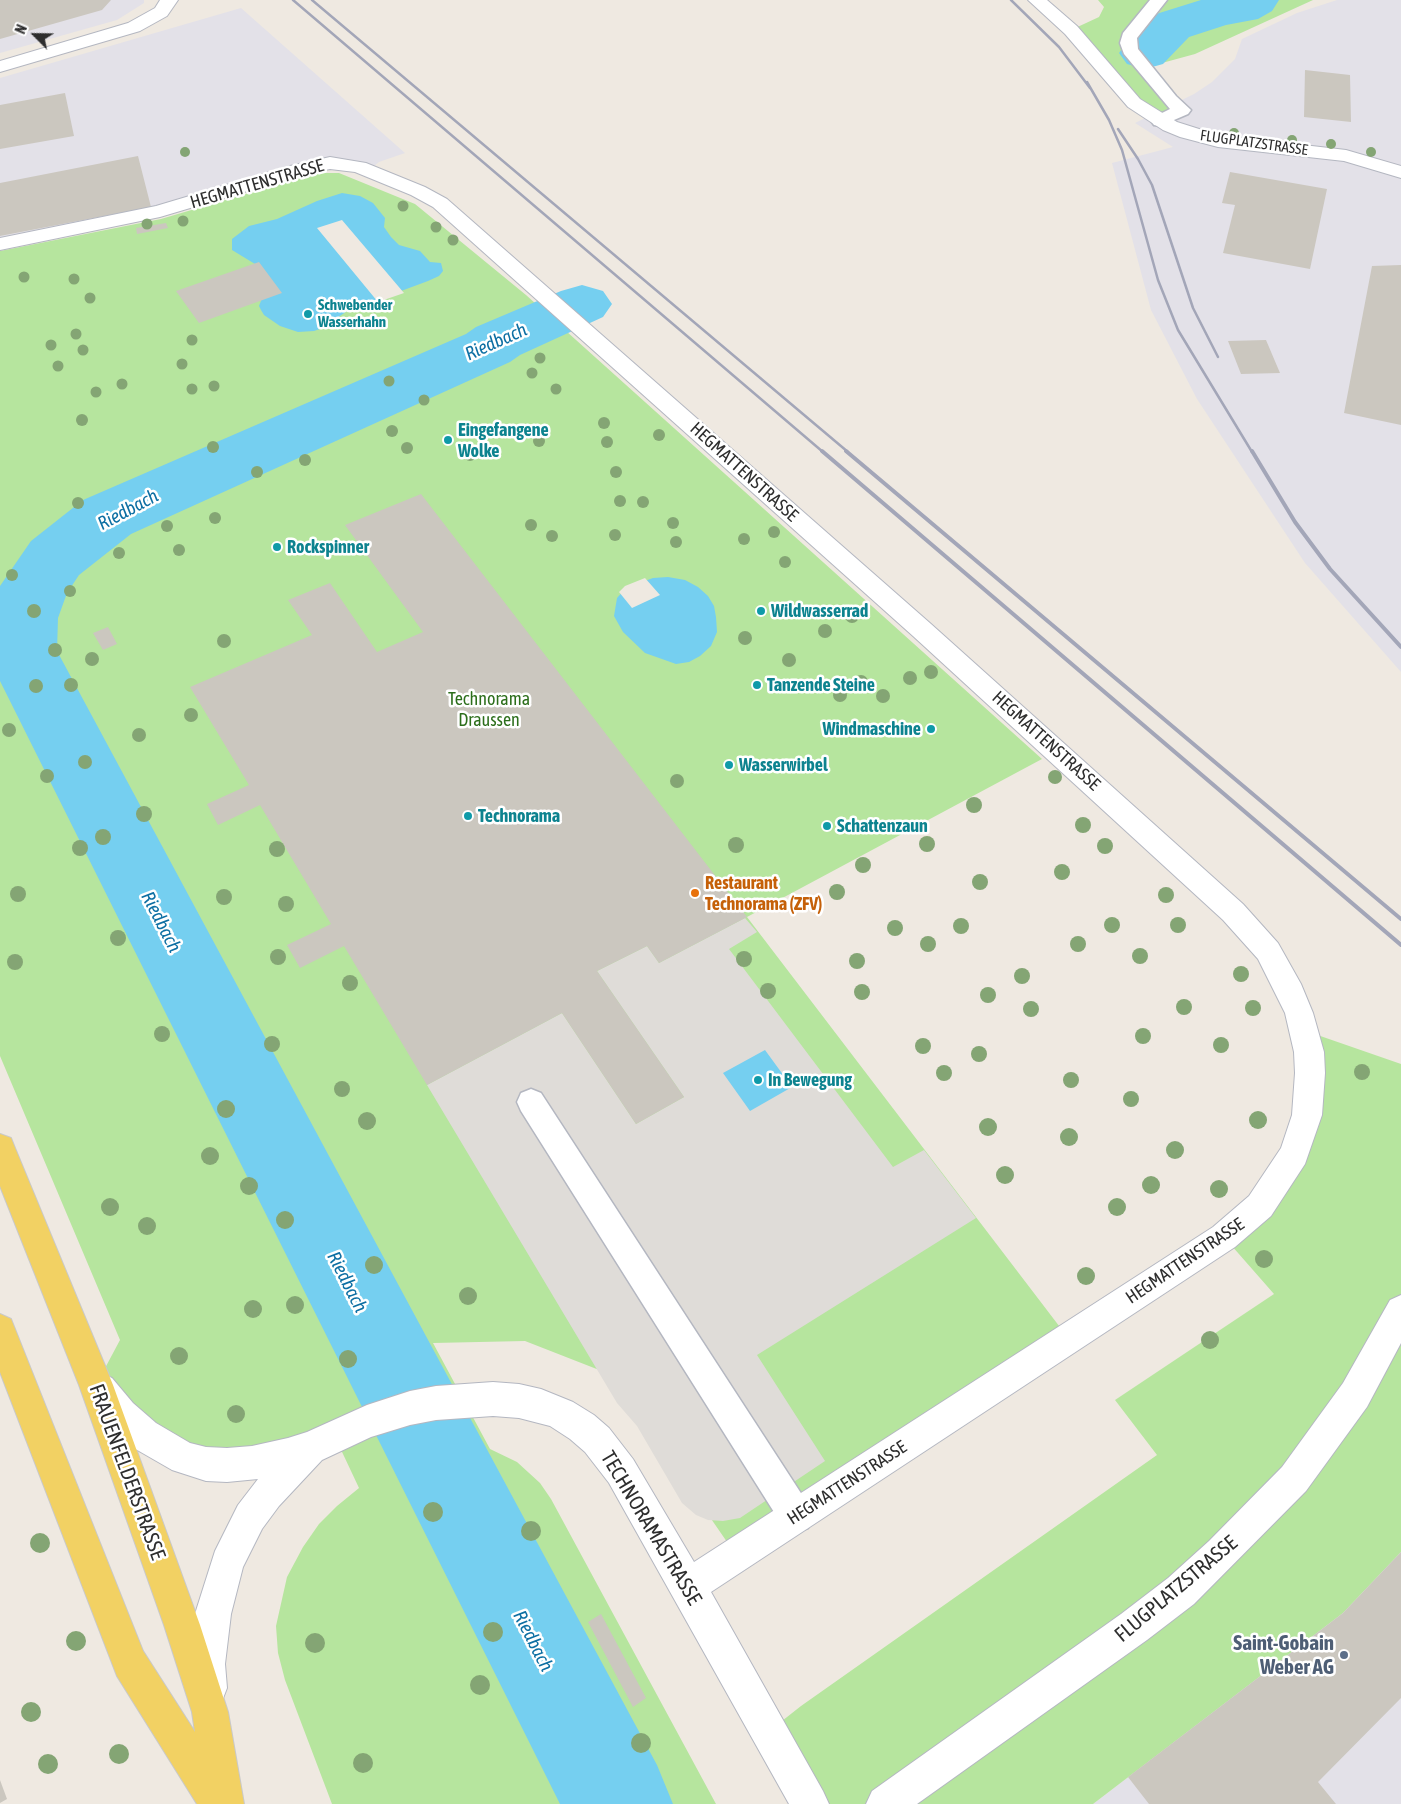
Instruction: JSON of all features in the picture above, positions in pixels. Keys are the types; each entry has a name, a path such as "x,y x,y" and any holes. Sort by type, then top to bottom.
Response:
{"main road":[{"name":"FRAUENFELDERSTRASSE","path":"0,1148 96,1386 182,1625 210,1712 225,1804"},
{"path":"0,1330 130,1663 219,1804"}],"street":[{"path":"0,67 134,27 160,12 168,0"},
{"name":"FLUGPLATZSTRASSE","path":"1037,0 1070,30 1130,99 1160,121 1179,130 1207,138 1346,156 1401,172"},
{"name":"HEGMATTENSTRASSE","path":"0,244 160,211 320,164 339,163 368,171 440,203 1095,785 1250,929 1268,951 1291,993 1308,1052 1310,1073 1307,1115 1297,1148 1274,1188 1246,1220 1224,1237 688,1586"},
{"name":"FLUGPLATZSTRASSE","path":"885,1804 1134,1627 1181,1591 1221,1554 1294,1479 1326,1438 1355,1395 1401,1311"},
{"name":"TECHNORAMASTRASSE","path":"96,1386 121,1415 144,1436 184,1458 206,1464 252,1463 311,1448 366,1422 410,1408 464,1400 493,1399 519,1401 541,1406 561,1414 582,1427 597,1440 621,1471 688,1586 810,1804"},
{"name":"TECHNORAMASTRASSE","path":"210,1712 208,1664 210,1637 213,1614 227,1563 256,1510 280,1480 311,1448"}],"lane":[{"path":"1159,0 1129,37 1128,43 1130,50 1170,100 1182,110 1160,121"},
{"path":"531,1102 796,1516"}],"shaded area":[{"path":"0,0 144,0 144,3 117,20 0,53"},
{"path":"1337,0 1401,0 1401,672 1305,563 1197,399 1151,310 1112,163 1173,147 1135,123 1194,94 1212,82 1235,59 1242,39 1297,13"},
{"path":"241,8 405,153 379,162 368,171 346,164 207,198 0,244 0,78"},
{"path":"745,918 757,932 729,949 893,1167 924,1150 976,1218 757,1355 825,1461 740,1518 723,1521 708,1520 696,1515 682,1503 637,1426 617,1403 427,1085 562,1013 636,1124 684,1097 597,971 647,946 659,963"},
{"name":"Saint-Gobain Weber AG","path":"1401,1552 1401,1804 1093,1804 1343,1613"}],"green space":[{"path":"1098,0 1159,0 1129,37 1177,107 1160,121 1071,30 1099,17 1104,7"},
{"path":"1168,0 1313,0 1195,54 1162,63 1148,59 1138,46 1138,41"},
{"name":"Technorama Draussen","path":"317,173 339,173 415,204 526,295 1042,759 747,917 1069,1339 736,1555 612,1375 525,1341 433,1343 490,1449 517,1462 540,1483 551,1499 716,1804 332,1804 285,1680 278,1653 276,1626 287,1577 303,1547 319,1524 359,1488 335,1437 206,1464 96,1385 120,1340 0,1056 0,251 161,219"},
{"path":"1303,1030 1401,1064 1401,1552 1343,1613 1093,1804 810,1804 768,1732 801,1706 1157,1455 1115,1400 1274,1294 1224,1237 1285,1170"}],"water":[{"path":"342,193 360,196 373,203 385,218 384,227 399,245 420,251 430,262 441,263 443,271 439,276 428,281 347,311 323,328 314,331 298,332 280,326 264,315 261,310 259,306 266,288 255,264 232,250 232,239 249,226 277,219 317,201"},
{"path":"668,577 685,580 698,587 708,596 714,606 717,632 711,646 700,656 689,662 676,664 645,653 623,632 614,616 617,598 626,588 653,578"},
{"path":"765,1050 792,1087 750,1111 723,1073"}],"pier":[{"path":"342,220 404,293 378,302 317,228"},
{"path":"645,578 660,595 632,608 619,592 625,586"}],"building":[{"path":"0,0 111,0 102,10 0,39"},
{"path":"1305,70 1350,75 1351,122 1304,117"},
{"path":"65,93 74,136 0,149 0,105"},
{"path":"138,156 151,207 0,236 0,183"},
{"path":"1230,172 1327,189 1310,269 1223,253 1235,205 1222,203"},
{"path":"166,223 168,228 137,234 136,228"},
{"path":"259,262 282,293 199,323 176,291"},
{"path":"1401,265 1401,425 1344,413 1372,266"},
{"path":"1266,340 1280,373 1241,374 1228,341"},
{"name":"Technorama","path":"421,494 747,917 659,963 647,946 597,971 684,1097 636,1124 562,1013 427,1085 344,946 300,968 287,945 331,924 260,805 218,825 207,804 249,785 190,687 312,635 288,600 330,583 377,652 423,632 345,525"},
{"path":"108,627 117,644 103,650 93,633"},
{"name":"Saint-Gobain Weber AG","path":"1401,1552 1401,1698 1318,1782 1336,1804 1149,1804 1128,1777 1343,1613"},
{"path":"601,1614 646,1698 633,1707 588,1622"},
{"path":"0,1780 7,1799 0,1803"}],"waterway":[{"name":"Riedbach","path":"1145,53 1171,26 1219,11 1240,8 1254,0"},
{"name":"Riedbach","path":"582,304 498,341 488,348 107,517 55,558 34,587 23,618 21,651 618,1804"},
{"path":"0,612 21,651"}],"railway":[{"path":"293,0 823,452"},
{"path":"312,0 848,452"},
{"path":"1011,0 1059,47 1090,88"},
{"path":"1087,82 1109,120 1122,150 1158,280 1178,330 1252,452"},
{"path":"1118,129 1138,159 1152,185 1193,308 1218,357"},
{"path":"822,451 1401,945"},
{"path":"846,451 1401,919"},
{"path":"1252,451 1295,522 1330,569 1401,647"}],"place":[{"name":"Schwebender Wasserhahn","path":"308,314"},
{"name":"Eingefangene Wolke","path":"448,440"},
{"name":"Rockspinner","path":"277,547"},
{"name":"Wildwasserrad","path":"761,611"},
{"name":"Tanzende Steine","path":"757,685"},
{"name":"Windmaschine","path":"931,729"},
{"name":"Wasserwirbel","path":"729,765"},
{"name":"Technorama","path":"468,816"},
{"name":"Schattenzaun","path":"827,826"},
{"name":"Restaurant Technorama (ZFV)","path":"695,893"},
{"name":"In Bewegung","path":"758,1080"},
{"name":"Saint-Gobain Weber AG","path":"1344,1655"}]}
